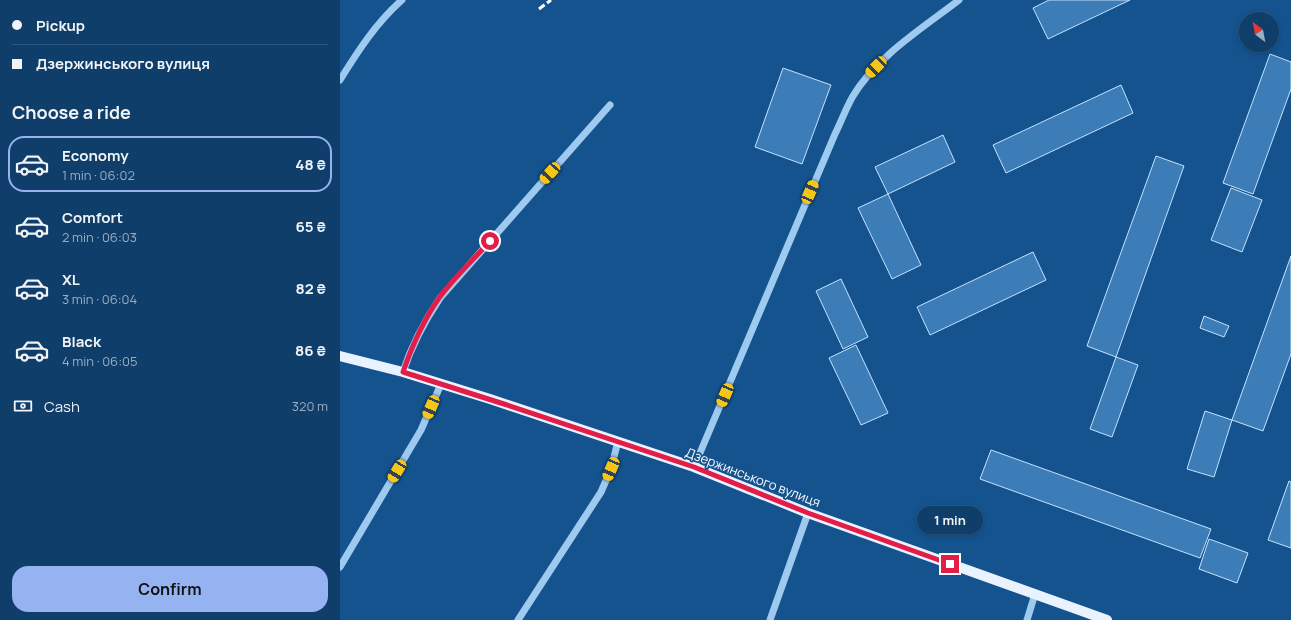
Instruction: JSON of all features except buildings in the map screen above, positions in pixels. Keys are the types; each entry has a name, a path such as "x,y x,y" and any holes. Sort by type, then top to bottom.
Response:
{"main road":[{"name":"Дзержинського вулиця","path":"340,356 403,372 694,467 808,513 1107,620"}],"street":[{"path":"389,0 394,7"},
{"path":"340,80 376,26 402,0"},
{"path":"694,467 835,134 853,95 867,76 894,49 959,0"},
{"path":"403,372 410,350 424,322 440,298 610,105"},
{"path":"340,567 421,430 441,384"},
{"path":"518,620 601,492 611,469 618,441"},
{"path":"770,620 808,513"},
{"path":"1027,620 1035,594"}],"railway":[{"path":"539,9 551,0"}],"route":[{"path":"490,241 440,298 424,322 410,350 403,372 694,467 808,513 950,564"}]}
